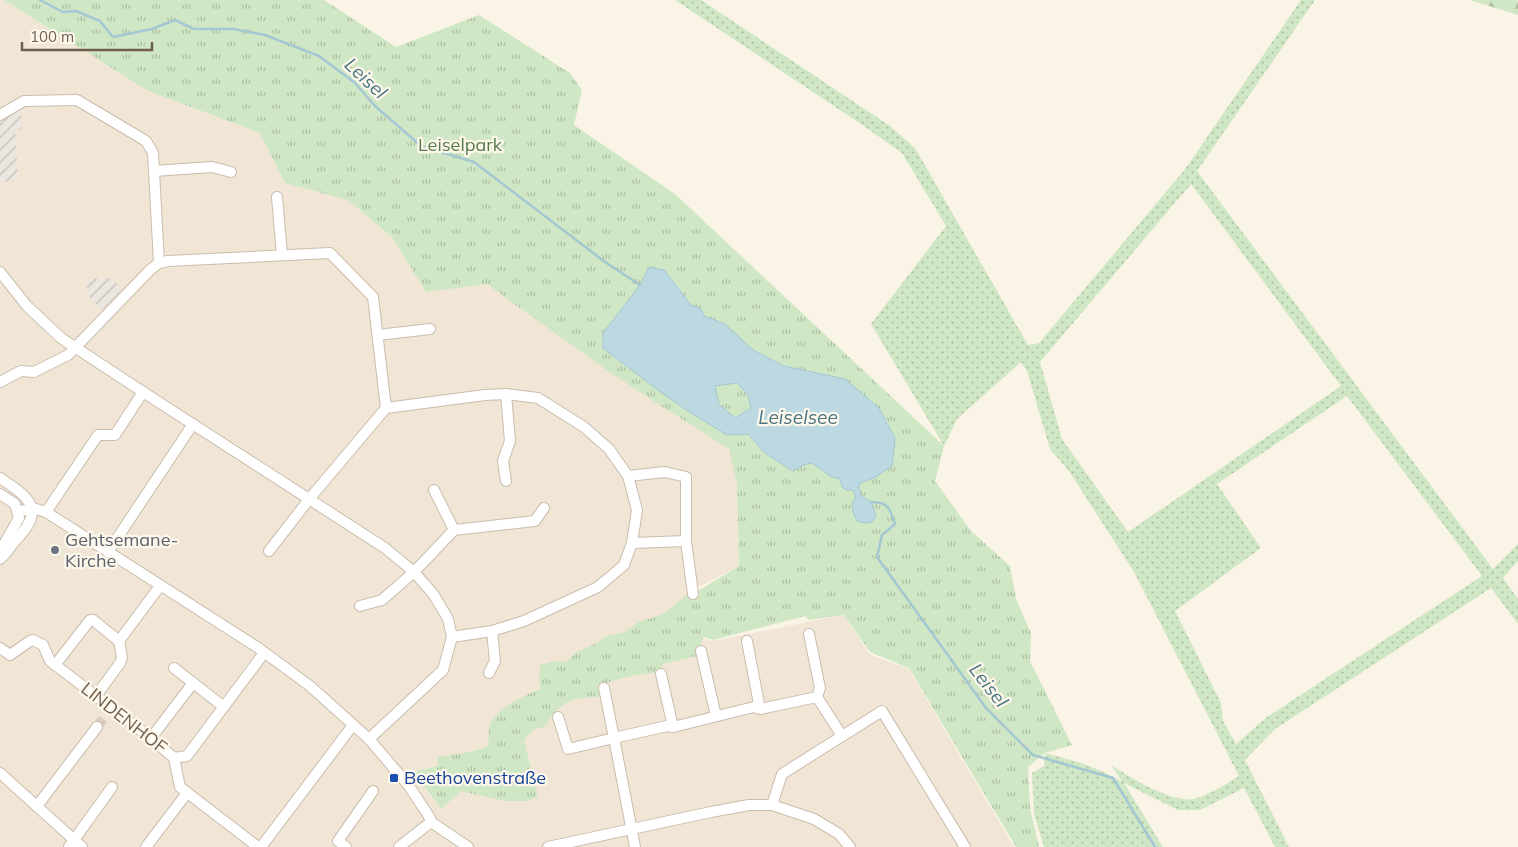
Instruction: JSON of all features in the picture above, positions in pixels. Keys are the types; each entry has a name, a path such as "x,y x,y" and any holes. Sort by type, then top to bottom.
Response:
{"street":[{"path":"0,115 24,101 77,100 146,141 153,153 159,263"},
{"path":"154,171 212,167 232,172"},
{"path":"277,197 282,255"},
{"path":"0,382 21,371 34,372 68,355 159,263 330,253 373,297 386,408"},
{"path":"0,272 27,306 61,338 385,548 414,572 434,595 448,619 452,637 443,670 369,739"},
{"path":"378,335 430,329"},
{"path":"46,512 98,435 115,435 143,392"},
{"path":"506,394 510,442 503,461 506,481"},
{"path":"269,551 310,498 386,408 485,395 506,394 538,398 584,427 609,449 628,476 636,510 632,543 624,565 598,587 524,621 492,631 452,637"},
{"path":"108,552 193,424"},
{"path":"628,476 665,472 686,477 686,541 693,594"},
{"path":"0,478 22,493 27,499 32,517 28,527 0,559"},
{"path":"434,490 454,530"},
{"path":"0,494 14,504 18,511 18,521 0,551"},
{"path":"360,606 382,600 414,572 454,530 535,521 544,508"},
{"path":"18,511 31,509 46,512 264,653 310,686 369,739 409,786 431,822 468,847"},
{"path":"632,543 686,541"},
{"path":"119,641 160,586"},
{"path":"55,665 90,620 93,620 119,641 122,658 96,696"},
{"path":"489,672 495,661 492,631"},
{"path":"809,634 820,688 817,697"},
{"name":"LINDENHOF","path":"0,648 10,655 33,640 43,645 48,658 55,665 96,696 109,711 152,738 174,758 180,787 259,847"},
{"path":"747,641 760,709"},
{"path":"701,651 716,716"},
{"path":"174,758 187,756 264,653"},
{"path":"174,668 224,707"},
{"path":"661,674 672,728"},
{"path":"152,738 193,683"},
{"path":"604,688 635,847"},
{"path":"558,717 568,749 667,726 672,728 754,707 760,709 817,697"},
{"path":"817,697 842,736"},
{"path":"772,805 782,774 882,711 965,847"},
{"path":"259,847 353,725"},
{"path":"37,806 97,727"},
{"path":"0,774 37,806 75,844 112,788"},
{"path":"346,847 338,841 373,791"},
{"path":"146,847 187,793"},
{"path":"548,847 739,807 772,805 814,818 839,834 850,847"},
{"path":"400,847 431,822"}],"shaded area":[{"path":"0,0 4,0 148,91 260,133 285,183 348,200 392,237 482,275 732,446 737,484 739,566 697,588 689,599 700,637 712,641 844,615 870,655 908,668 1014,847 0,847"},
{"path":"21,111 22,129 15,130 18,181 0,182 0,121 11,112"},
{"path":"112,278 122,290 102,310 88,295 86,279"}],"green space":[{"name":"Leiselpark","path":"4,0 324,0 396,47 479,15 570,73 582,90 574,125 675,194 944,446 935,481 971,531 1010,566 1016,599 1031,633 1030,661 1072,745 1045,753 1028,767 1030,807 1039,847 1016,847 909,668 870,652 844,615 809,620 805,616 713,640 703,637 698,656 663,664 658,673 635,675 606,683 601,696 575,700 562,705 546,726 533,730 524,740 538,797 527,801 503,801 461,791 441,809 414,772 437,766 438,757 470,752 488,746 489,727 494,717 513,702 541,689 539,682 540,665 555,661 566,662 577,652 607,636 624,632 639,622 665,613 686,595 693,594 739,566 737,484 729,449 605,369 487,284 426,292 392,237 348,200 285,183 260,133 148,91"},
{"path":"675,0 701,0 890,126 915,148 1028,345 1039,343 1186,168 1301,0 1315,0 1197,171 1493,569 1518,544 1518,561 1503,578 1518,599 1518,624 1491,588 1275,729 1245,760 1289,847 1275,847 1244,788 1200,810 1178,810 1124,783 1163,847 1044,847 1034,814 1032,773 1044,766 1045,753 1104,772 1122,782 1111,765 1153,789 1177,798 1197,798 1239,776 1134,572 1069,471 1050,449 1027,371 1021,362 957,419 944,446 871,324 946,226 902,153","holes":["1191,184 1341,386 1128,532 1062,439 1040,362","1347,396 1482,576 1267,717 1236,744 1223,721 1221,703 1175,611 1261,548 1217,484"]},
{"path":"1470,0 1516,0 1518,1 1518,15"}],"water":[{"name":"Leiselsee","path":"649,267 664,270 691,305 701,309 704,316 725,324 753,350 784,366 845,379 879,408 895,438 892,466 874,478 860,483 861,497 870,502 876,516 872,522 857,521 853,512 852,503 856,498 853,490 843,488 839,478 832,477 812,463 803,465 793,471 765,453 748,434 727,435 659,391 603,348 603,333 640,285","holes":["737,383 748,395 751,408 735,418 719,404 715,386"]}],"waterway":[{"name":"Leisel","path":"40,0 63,12 76,11 100,21 113,37 152,29 175,20 194,29 233,29 265,35 319,56 355,83 375,106 421,146 474,162 605,262 640,285"},
{"name":"Leisel","path":"871,502 882,503 888,507 895,524 882,535 877,557 986,708 1033,755 1113,778 1155,847"}],"tunnel":[{"path":"97,727 105,716"}],"place":[{"name":"Gehtsemane- Kirche","path":"55,550"},
{"name":"Beethovenstraße","path":"394,778"}]}
